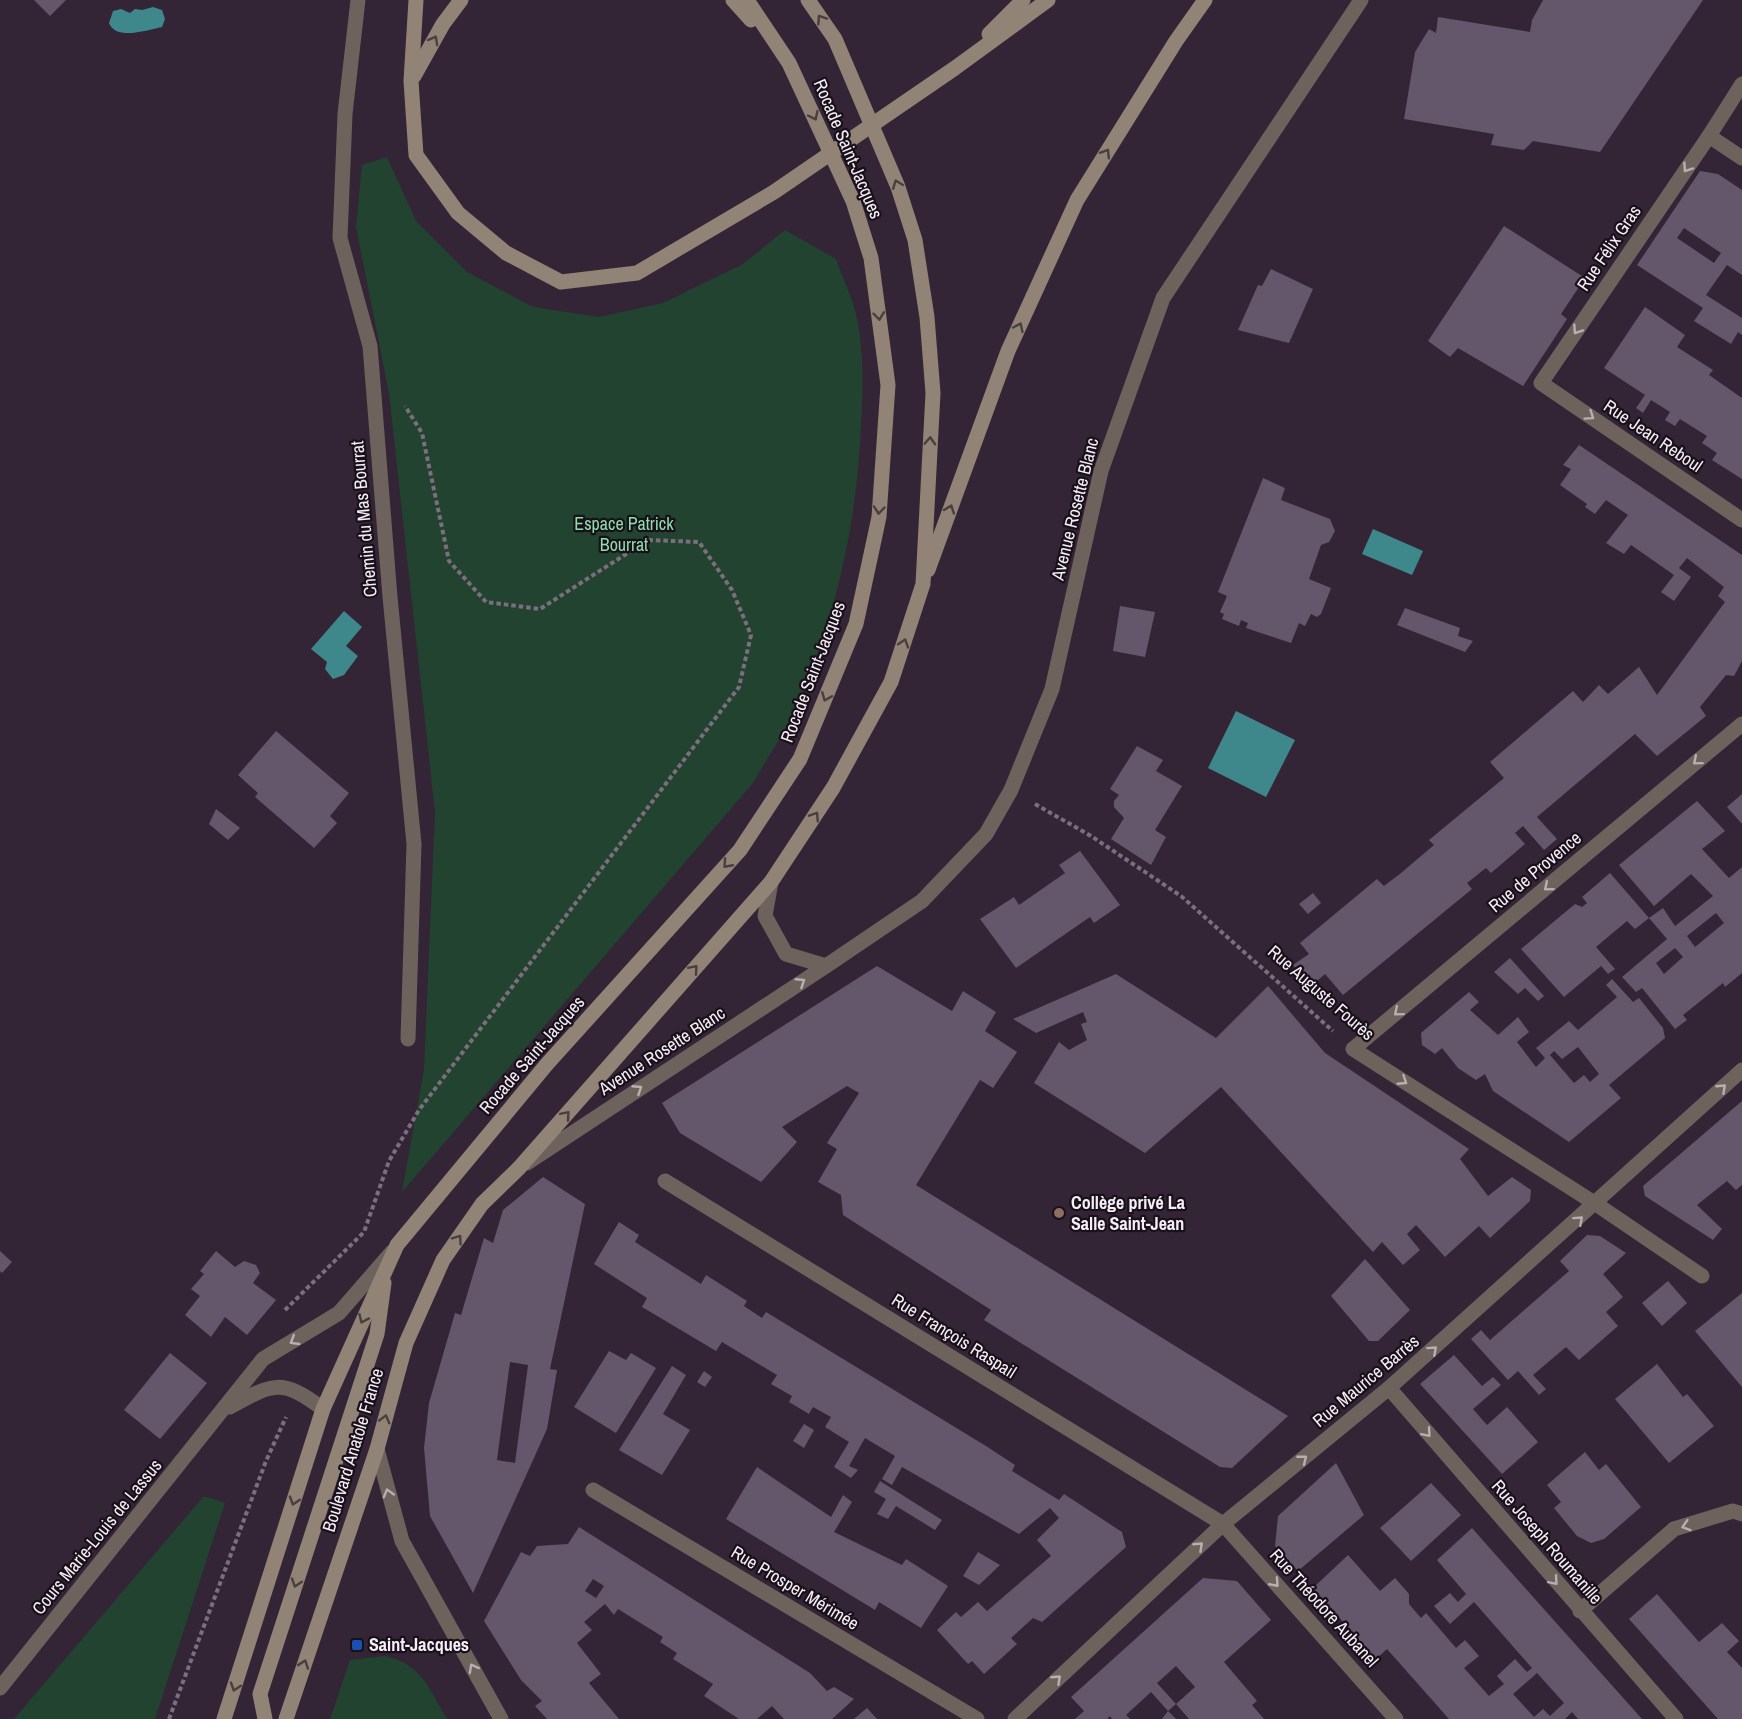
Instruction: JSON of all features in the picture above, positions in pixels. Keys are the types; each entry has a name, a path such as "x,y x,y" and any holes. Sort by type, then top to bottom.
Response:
{"main road":[{"path":"416,0 411,81 416,155 458,213 506,253 561,282 637,273 774,192 955,68 1048,0"},
{"path":"411,81 443,24 461,0"},
{"path":"733,0 789,63"},
{"name":"Rocade Saint-Jacques","path":"398,1245 547,1064 740,850 800,759 856,624 879,517 888,385 871,258 853,201 789,63 747,0"},
{"name":"Rocade Saint-Jacques","path":"482,1204 519,1168 771,882 833,788 891,682 923,584 933,393 927,317 915,240 898,187 835,39 808,0"},
{"path":"955,68 1023,0"},
{"path":"923,584 1008,351 1077,200 1176,40 1205,0"},
{"name":"Boulevard Anatole France","path":"286,1719 377,1449 406,1343 442,1260 482,1204"},
{"name":"Boulevard Anatole France","path":"224,1719 324,1409 387,1265 398,1245"},
{"name":"Boulevard Anatole France","path":"266,1719 260,1694 378,1334 387,1265"}],"street":[{"name":"Chemin du Mas Bourrat","path":"358,0 345,114 340,238 370,346 390,597 414,844 408,1039"},
{"name":"Avenue Rosette Blanc","path":"519,1168 922,901 986,834 1011,790 1052,689 1101,471 1163,298 1361,0"},
{"name":"Rue Félix Gras","path":"1541,383 1742,84"},
{"path":"1709,136 1742,158"},
{"name":"Rue Jean Reboul","path":"1541,383 1742,520"},
{"name":"Rue de Provence","path":"1353,1049 1742,724"},
{"path":"771,882 765,916 786,954 826,966"},
{"name":"Rue Auguste Fourès","path":"1353,1049 1596,1204 1702,1276"},
{"name":"Rue Maurice Barrès","path":"1015,1719 1223,1524 1389,1389 1742,1070"},
{"name":"Rue François Raspail","path":"664,1181 1223,1524"},
{"name":"Cours Marie-Louis de Lassus","path":"0,1688 225,1410 263,1359 339,1313 398,1245"},
{"name":"Cours Marie-Louis de Lassus","path":"225,1410 265,1387 298,1390"},
{"name":"Rue Joseph Roumanille","path":"1389,1389 1676,1719"},
{"path":"298,1390 324,1409"},
{"path":"377,1449 402,1541 501,1719"},
{"name":"Rue Prosper Mérimée","path":"593,1490 977,1719"},
{"path":"1580,1611 1674,1529 1733,1511 1742,1514"},
{"name":"Rue Théodore Aubanel","path":"1223,1524 1396,1719"}],"path":[{"path":"278,1317 364,1232 388,1161 419,1110 739,687 751,635 732,590 699,542 648,540 540,609 486,602 449,561 422,433 405,404"},
{"name":"Rue Auguste Fourès","path":"1011,790 1091,836 1181,896 1353,1049"},
{"path":"300,1294 306,1333"},
{"path":"169,1719 266,1461 298,1390"}],"green space":[{"name":"Espace Patrick Bourrat","path":"387,157 416,221 467,272 533,307 599,317 663,303 743,264 785,230 836,259 857,319 862,372 859,462 840,576 819,649 806,685 786,728 753,783 402,1192 424,1069 435,812 389,393 356,227 362,165"},
{"path":"204,1496 225,1503 155,1719 14,1719"},
{"path":"385,1656 408,1665 423,1679 447,1719 330,1719 350,1660"}],"shaded area":[{"path":"153,7 162,10 165,19 162,27 125,33 118,32 109,23 113,11 121,9 130,13 135,9"},
{"path":"1373,529 1423,551 1412,575 1362,554"},
{"path":"344,611 362,627 346,646 358,656 344,675 333,679 325,669 327,662 311,649"},
{"path":"1236,711 1295,740 1266,797 1208,768"}],"building":[{"path":"34,0 66,0 50,16"},
{"path":"1543,0 1703,0 1600,152 1533,141 1524,150 1491,145 1494,134 1404,119 1415,52 1429,29 1436,33 1438,17 1530,32 1532,20"},
{"path":"1700,171 1718,174 1742,190 1742,275 1727,265 1706,295 1742,318 1742,335 1738,332 1731,344 1694,321 1703,308 1637,265","holes":["1684,228 1721,253 1714,263 1677,238"]},
{"path":"1504,226 1585,278 1561,314 1567,319 1523,386 1458,348 1450,357 1428,341"},
{"path":"1271,269 1313,289 1289,343 1238,330 1258,285 1262,286"},
{"path":"1645,307 1685,335 1677,347 1713,370 1709,375 1742,398 1742,479 1712,460 1717,453 1702,443 1707,436 1680,419 1675,426 1665,420 1670,412 1651,400 1643,413 1636,408 1645,395 1604,368"},
{"path":"1579,445 1742,555 1742,661 1734,676 1726,675 1700,707 1706,716 1657,756 1635,734 1537,817 1557,839 1544,850 1523,826 1515,833 1525,844 1491,873 1486,868 1467,883 1472,889 1343,995 1325,974 1311,986 1293,965 1309,954 1300,943 1377,879 1384,886 1434,845 1429,840 1504,778 1490,762 1573,691 1583,702 1599,685 1608,694 1639,667 1657,695 1725,602 1718,596 1724,587 1687,558 1679,568 1691,577 1674,601 1661,592 1674,575 1631,545 1624,554 1606,543 1628,515 1606,500 1595,514 1585,507 1587,504 1560,485 1571,469 1563,465"},
{"path":"1263,478 1285,488 1281,500 1330,519 1335,531 1329,542 1321,545 1309,579 1331,588 1321,614 1317,617 1311,614 1305,626 1299,623 1291,643 1246,628 1248,623 1241,620 1239,626 1222,619 1224,614 1220,612 1227,596 1218,592"},
{"path":"1120,606 1155,612 1145,657 1113,651"},
{"path":"1405,608 1460,628 1458,636 1473,641 1465,652 1397,625"},
{"path":"276,731 349,793 330,816 337,823 314,848 255,797 258,793 238,775"},
{"path":"1137,746 1163,760 1156,771 1182,786 1155,830 1166,837 1151,865 1111,839 1124,818 1114,807 1114,801 1119,795 1110,789"},
{"path":"1742,794 1742,824 1727,807"},
{"path":"1697,801 1725,831 1702,849 1729,878 1742,867 1742,973 1725,987 1723,983 1683,1015 1687,1020 1675,1029 1642,988 1636,992 1622,977 1667,939 1649,918 1663,908 1675,926 1713,896 1691,874 1654,906 1619,865","holes":["1716,913 1724,923 1695,947 1687,936","1675,948 1683,957 1664,974 1656,963"]},
{"path":"216,809 240,828 228,840 209,824"},
{"path":"1080,851 1120,905 1094,923 1090,917 1016,968 980,919 1014,897 1019,905 1065,873 1059,865"},
{"path":"1610,873 1649,918 1635,929 1627,921 1596,947 1615,969 1608,974 1601,966 1564,997 1521,949 1575,904 1582,907 1587,903 1582,897"},
{"path":"1313,893 1321,903 1308,914 1299,904"},
{"path":"1510,958 1544,996 1538,1001 1525,988 1518,994 1494,972"},
{"path":"877,966 952,1011 963,991 996,1012 985,1031 1017,1052 993,1088 980,1080 916,1185 1288,1416 1232,1468 1220,1467 984,1320 991,1310 843,1215 841,1195 818,1182 837,1149 827,1143 859,1093 847,1086 782,1127 797,1142 761,1182 680,1133 662,1103"},
{"path":"1116,974 1216,1038 1268,986 1325,1053 1469,1149 1460,1159 1488,1196 1512,1177 1531,1190 1530,1201 1490,1238 1479,1226 1445,1257 1416,1225 1407,1234 1420,1250 1403,1265 1382,1242 1373,1252 1221,1087 1145,1153 1034,1083 1059,1042 1069,1050 1087,1040 1081,1024 1087,1022 1083,1012 1036,1033 1013,1019"},
{"path":"1612,979 1633,1002 1639,998 1663,1028 1665,1038 1609,1085 1621,1098 1569,1142 1493,1091 1485,1074 1476,1080 1458,1068 1442,1048 1435,1054 1422,1045 1421,1033 1469,992 1479,1002 1470,1010 1498,1035 1518,1017 1529,1032 1517,1042 1536,1067 1545,1058 1536,1048 1569,1021 1578,1030 1617,997 1606,985","holes":["1578,1047 1599,1074 1590,1082 1584,1075 1574,1083 1550,1055 1554,1051 1562,1059"]},
{"path":"1742,1101 1742,1185 1736,1190 1727,1181 1697,1205 1722,1229 1713,1240 1645,1196 1643,1186"},
{"path":"543,1177 585,1204 550,1369 557,1370 547,1429 473,1593 430,1516 424,1448 429,1403 455,1313 461,1315 484,1238 493,1243 503,1210","holes":["510,1362 528,1365 515,1463 497,1460"]},
{"path":"619,1222 639,1235 635,1242 701,1284 706,1275 747,1301 744,1306 762,1318 766,1312 986,1446 1015,1465 1012,1471 1059,1500 1064,1494 1122,1532 1126,1547 1042,1622 1033,1618 1011,1638 1017,1644 984,1674 972,1661 968,1664 937,1630 956,1612 961,1617 978,1602 987,1611 1051,1556 1037,1540 1059,1518 1050,1508 1019,1534 902,1467 892,1485 882,1479 895,1456 865,1438 849,1466 858,1470 851,1478 834,1467 849,1442 825,1427 831,1417 813,1407 809,1414 789,1402 792,1396 771,1384 777,1375 722,1342 716,1351 642,1307 647,1298 594,1264"},
{"path":"1587,1235 1600,1236 1626,1253 1603,1274 1623,1297 1606,1312 1618,1326 1579,1360 1566,1347 1533,1375 1546,1389 1539,1395 1518,1371 1508,1380 1471,1339 1481,1330 1490,1340 1569,1271 1560,1261"},
{"path":"0,1251 12,1262 2,1273 0,1271"},
{"path":"216,1251 235,1267 244,1261 256,1265 260,1273 253,1283 276,1300 247,1335 225,1317 211,1337 185,1315 200,1296 191,1289 204,1274 200,1271"},
{"path":"1365,1259 1410,1310 1378,1341 1369,1341 1331,1296"},
{"path":"1668,1281 1687,1303 1662,1326 1642,1303"},
{"path":"1742,1293 1742,1387 1695,1331"},
{"path":"609,1351 626,1360 631,1353 656,1368 616,1433 574,1407"},
{"path":"170,1353 207,1383 160,1439 124,1410"},
{"path":"1454,1355 1482,1386 1493,1377 1501,1385 1473,1409 1487,1425 1507,1407 1538,1442 1502,1474 1420,1384"},
{"path":"1657,1364 1683,1397 1687,1394 1714,1426 1669,1463 1615,1399"},
{"path":"672,1366 686,1375 663,1414 690,1430 662,1475 619,1450"},
{"path":"704,1371 712,1377 705,1387 697,1382"},
{"path":"804,1424 814,1430 804,1448 793,1441"},
{"path":"1585,1452 1599,1470 1606,1464 1641,1507 1604,1539 1591,1543 1577,1536 1554,1508 1561,1502 1547,1485"},
{"path":"1336,1463 1364,1515 1298,1571 1275,1546 1278,1516"},
{"path":"757,1467 831,1517 843,1495 852,1502 834,1532 902,1565 906,1559 948,1586 921,1628 879,1602 875,1610 726,1519"},
{"path":"880,1481 942,1520 935,1530 896,1506 888,1519 877,1514 886,1499 874,1492"},
{"path":"1431,1483 1461,1515 1411,1561 1380,1528"},
{"path":"579,1527 810,1673 827,1691 834,1687 854,1699 832,1719 784,1719 772,1706 757,1719 739,1719 704,1696 713,1684 673,1659 677,1653 660,1642 663,1637 618,1609 614,1615 605,1604 584,1622 592,1630 577,1643 601,1674 589,1683 619,1719 547,1719 535,1706 542,1701 521,1680 484,1621 521,1552 530,1556 537,1546 568,1544","holes":["593,1579 604,1586 596,1598 585,1591"]},
{"path":"1472,1528 1642,1719 1578,1719 1572,1712 1565,1719 1449,1719 1387,1649 1376,1659 1313,1588 1348,1555 1380,1591 1395,1578 1409,1594 1409,1604 1421,1618 1426,1613 1456,1648 1465,1640 1479,1656 1464,1668 1489,1696 1504,1684 1497,1676 1515,1659 1527,1672 1532,1668 1474,1602 1450,1624 1434,1606 1450,1593 1458,1602 1466,1594 1437,1560","holes":["1537,1673 1564,1703 1550,1716 1543,1709 1534,1717 1513,1694"]},
{"path":"978,1552 1000,1565 979,1585 963,1576"},
{"path":"1203,1578 1237,1581 1271,1620 1224,1662 1257,1701 1252,1705 1264,1719 1189,1719 1176,1704 1168,1711 1151,1692 1126,1715 1130,1719 1112,1719 1110,1716 1107,1719 1075,1719 1084,1711 1071,1697","holes":["1176,1666 1195,1687 1176,1704 1157,1683"]},
{"path":"1657,1594 1699,1642 1722,1623 1739,1641 1727,1652 1742,1668 1742,1719 1718,1719 1629,1619"},
{"path":"867,1708 877,1719 854,1719"},
{"path":"1168,1711 1176,1719 1162,1719"}],"place":[{"name":"Collège privé La Salle Saint-Jean","path":"1059,1213"},
{"name":"Saint-Jacques","path":"357,1645"}]}
